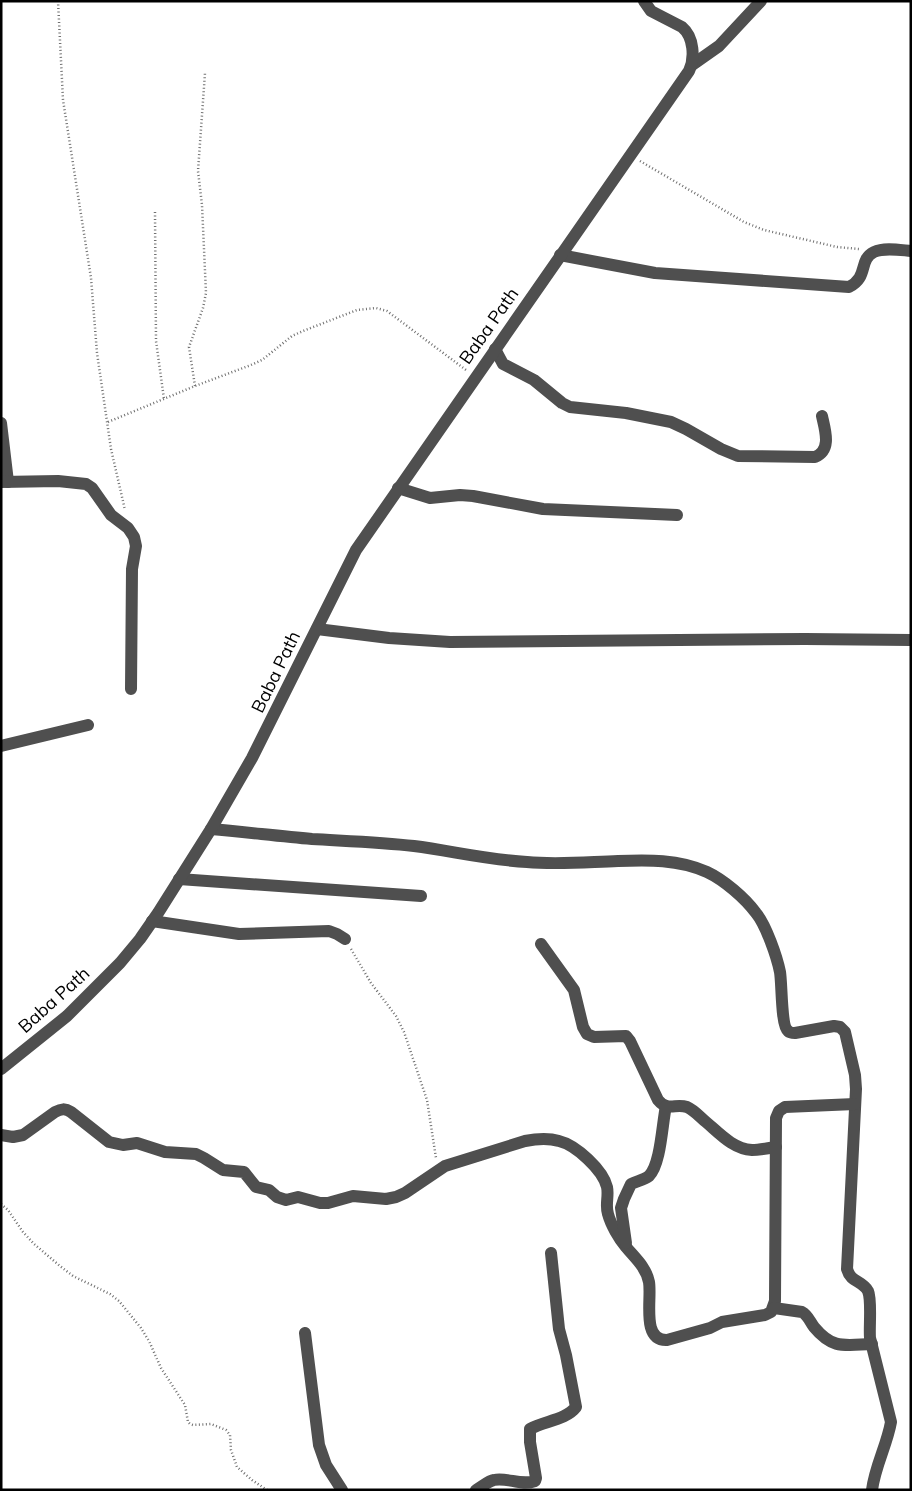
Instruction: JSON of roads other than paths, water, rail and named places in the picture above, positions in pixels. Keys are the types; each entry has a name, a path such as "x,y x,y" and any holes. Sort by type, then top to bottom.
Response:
{"street":[{"path":"644,1 651,11 687,31 690,37 692,65"},
{"path":"692,65 719,46 761,1"},
{"name":"Baba Path","path":"1,1069 73,1010 120,963 140,939 211,829 268,728 356,550 692,65"},
{"path":"556,260 656,274 849,287 856,283 861,276 865,261 874,252 888,249 911,251"},
{"path":"494,349 503,364 534,380 562,403 570,407 626,413 671,422 720,449 738,456 815,456 821,454 825,448 826,441 822,416"},
{"path":"1,422 4,482 58,481 86,484 98,494 111,514 128,528 134,538 136,546 132,569 131,689"},
{"path":"398,488 430,498 460,495 473,496 543,509 678,515"},
{"path":"317,629 389,638 450,642 911,640"},
{"path":"1,746 88,725"},
{"path":"211,829 413,846 527,862 569,863 656,860 678,863 694,867 724,882 747,903 757,913 764,926 780,970 786,1029 789,1032 795,1033 834,1026 840,1027 845,1032 856,1089 846,1269 849,1276 864,1285 870,1297 869,1326 872,1344 891,1422 875,1472 872,1490"},
{"path":"179,879 421,896"},
{"path":"152,921 239,934 329,931 345,939"},
{"path":"541,944 574,990 583,1027 587,1034 594,1037 626,1036 658,1100 666,1106 688,1107 727,1140 745,1149 755,1150 776,1147"},
{"path":"1,1135 18,1137 23,1135 55,1112 66,1109 109,1142 123,1145 137,1143 165,1152 200,1155 219,1168 228,1171 244,1172 256,1187 269,1190 277,1197 286,1200 298,1197 320,1203 353,1196 386,1199 396,1197 445,1166 525,1140 557,1140 570,1145 591,1162 606,1183 608,1214 626,1248 646,1272 649,1283 651,1327 653,1334 662,1340 674,1339 722,1322 765,1315 771,1312 774,1308 776,1118 779,1111 785,1107 855,1104"},
{"path":"626,1248 622,1205 631,1184 648,1176 653,1170 659,1153 666,1106"},
{"path":"476,1490 496,1479 525,1483 535,1481 530,1429 568,1414 576,1407 559,1328 551,1253"},
{"path":"774,1308 806,1314 812,1325 824,1338 838,1345 872,1344"},
{"path":"305,1333 319,1445 326,1465 342,1490"}]}
